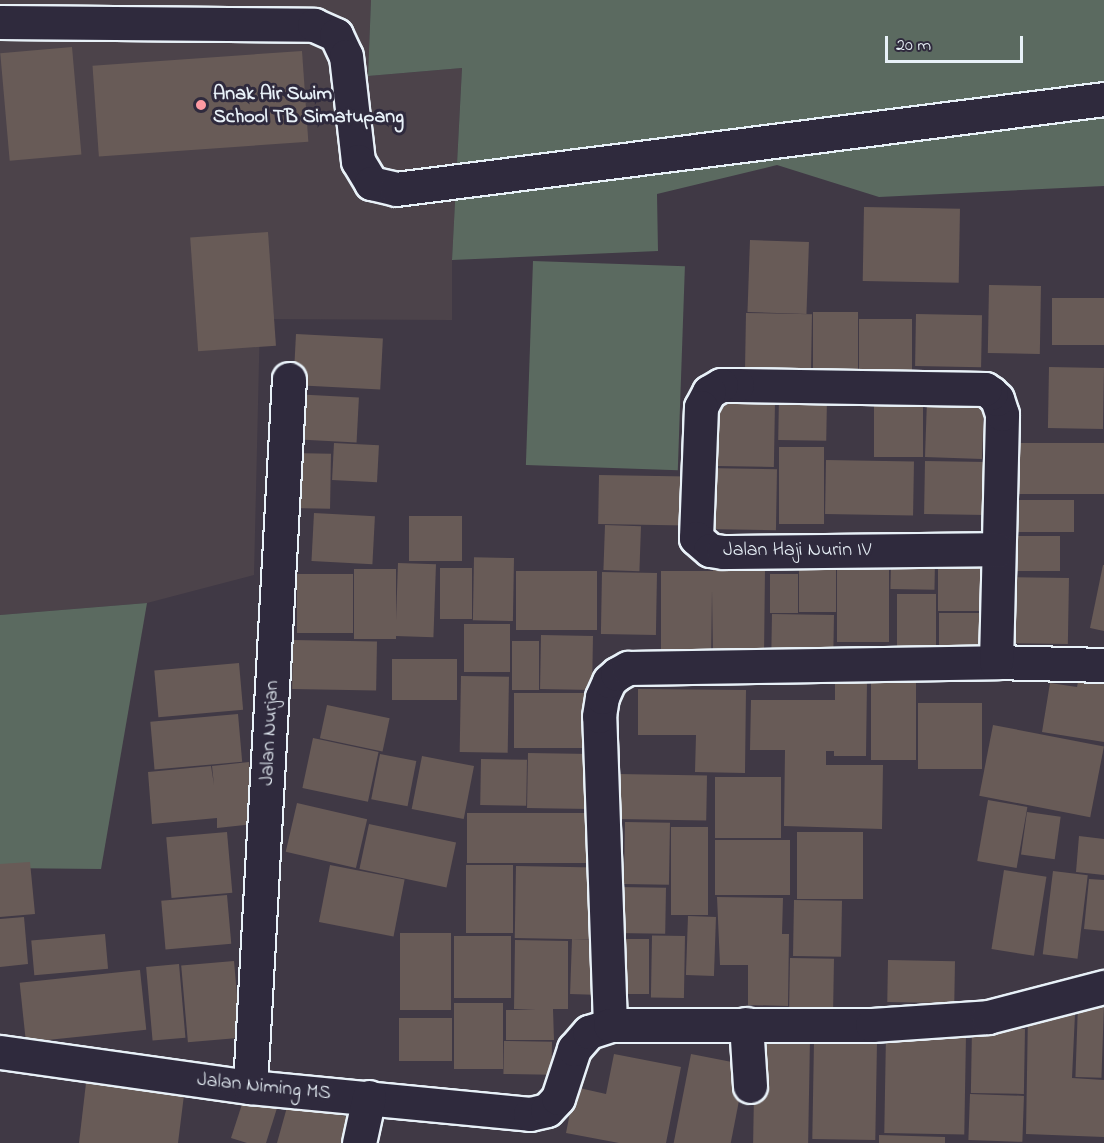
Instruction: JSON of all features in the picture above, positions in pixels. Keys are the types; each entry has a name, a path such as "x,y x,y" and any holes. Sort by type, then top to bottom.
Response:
{"street":[{"path":"5,0 0,20 314,25 336,35 346,56 358,161 371,183 396,189 1104,99"},
{"name":"Jalan Nurjan","path":"250,1087 289,379"},
{"name":"Jalan Haji Nurin IV","path":"721,385 985,389 997,399 1002,414 997,549 723,552 710,550 696,538 701,407 709,392 721,385"},
{"path":"996,662 997,549"},
{"path":"1104,665 996,662 628,668 609,681 602,697 599,716 610,1025 872,1025 988,1017 1104,987"},
{"path":"746,1024 750,1086"},
{"name":"Jalan Niming MS","path":"0,1052 250,1087 530,1114 547,1110 558,1098 574,1050 590,1032 610,1025"},
{"path":"359,1143 369,1097"}],"shaded area":[{"path":"0,0 371,0 368,76 462,68 452,260 452,320 260,319 254,575 147,603 0,615"}],"green space":[{"path":"371,0 1104,0 1104,186 879,197 777,165 657,194 658,251 452,260 462,68 368,76"},
{"path":"533,261 685,266 678,470 526,465"},
{"path":"147,603 101,869 0,868 0,615"}],"building":[{"path":"72,47 81,155 10,161 0,53"},
{"name":"Anak Air Swim School TB Simatupang","path":"302,51 308,142 99,156 93,66"},
{"path":"864,207 960,209 959,283 863,281"},
{"path":"268,232 276,346 198,351 190,237"},
{"path":"750,240 809,242 806,314 747,312"},
{"path":"989,285 1041,286 1040,354 988,353"},
{"path":"1052,298 1104,298 1104,345 1052,345"},
{"path":"813,312 858,312 858,372 813,372"},
{"path":"746,313 812,314 811,376 745,375"},
{"path":"916,314 982,315 981,367 915,366"},
{"path":"859,319 912,319 912,370 859,370"},
{"path":"296,334 383,339 380,389 293,385"},
{"path":"1049,367 1104,368 1103,429 1048,428"},
{"path":"292,394 359,398 357,442 290,439"},
{"path":"779,396 827,397 826,441 778,440"},
{"path":"874,399 923,399 923,457 874,457"},
{"path":"927,400 984,402 982,459 925,457"},
{"path":"718,401 775,402 774,467 717,466"},
{"path":"334,443 379,445 377,482 332,480"},
{"path":"1006,443 1104,443 1104,494 1006,494"},
{"path":"779,447 824,447 824,524 779,524"},
{"path":"291,453 331,454 330,509 290,508"},
{"path":"826,460 914,462 913,516 825,514"},
{"path":"925,461 987,462 986,515 924,514"},
{"path":"705,468 777,469 776,530 704,529"},
{"path":"599,475 687,477 686,526 598,524"},
{"path":"1008,500 1074,500 1074,532 1008,532"},
{"path":"314,513 375,516 372,564 311,561"},
{"path":"409,516 462,516 462,561 409,561"},
{"path":"605,525 641,526 639,571 603,570"},
{"path":"1009,536 1060,536 1060,571 1009,571"},
{"path":"799,556 836,556 836,612 799,612"},
{"path":"474,557 514,558 513,621 473,620"},
{"path":"891,559 935,560 934,590 890,589"},
{"path":"938,560 987,560 987,611 938,611"},
{"path":"398,563 436,564 433,637 395,636"},
{"path":"1104,565 1104,631 1090,628"},
{"path":"440,568 472,568 472,619 440,619"},
{"path":"354,569 396,569 396,639 354,639"},
{"path":"713,569 765,569 764,655 713,655 712,590 711,663 661,662 661,571 713,571"},
{"path":"837,570 889,570 889,642 837,642"},
{"path":"516,571 597,571 597,630 516,630"},
{"path":"602,572 657,573 656,635 601,634"},
{"path":"297,574 353,574 353,633 297,633"},
{"path":"770,574 798,574 798,613 770,613"},
{"path":"1006,577 1069,578 1068,644 1005,643"},
{"path":"897,594 936,594 936,648 897,648"},
{"path":"939,613 984,613 984,649 939,649"},
{"path":"772,614 834,615 833,652 771,651"},
{"path":"464,624 510,624 510,672 464,672"},
{"path":"541,635 593,636 592,690 540,689"},
{"path":"293,640 377,641 376,690 292,689"},
{"path":"512,641 539,641 539,690 512,690"},
{"path":"392,659 457,659 457,700 392,700"},
{"path":"239,663 243,710 158,717 154,670"},
{"path":"1081,667 1104,671 1104,742 1042,732 1050,683 1077,687"},
{"path":"871,675 916,675 916,760 871,760"},
{"path":"461,676 509,677 508,753 460,752"},
{"path":"835,681 867,681 866,756 834,756 834,751 826,751 826,765 883,765 882,829 784,826 785,750 750,750 751,700 835,700"},
{"path":"638,689 746,690 745,773 695,772 696,735 638,735"},
{"path":"514,693 587,693 587,748 514,748"},
{"path":"918,703 982,703 982,769 918,769"},
{"path":"327,705 390,718 383,752 320,738"},
{"path":"238,714 242,762 155,769 150,722"},
{"path":"993,725 1104,747 1090,817 979,796"},
{"path":"313,738 379,752 368,802 302,788"},
{"path":"528,753 591,754 590,809 527,808"},
{"path":"380,754 416,761 408,806 371,799"},
{"path":"422,756 474,766 464,819 412,809"},
{"path":"481,759 527,760 526,806 480,805"},
{"path":"249,762 254,824 217,828 217,818 152,824 148,772 211,766 214,785 212,766"},
{"path":"618,774 707,776 706,821 617,819"},
{"path":"715,777 781,777 781,838 715,838"},
{"path":"988,800 1027,807 1017,868 977,861"},
{"path":"297,803 367,819 356,868 286,852"},
{"path":"1027,812 1061,817 1055,859 1021,855"},
{"path":"467,813 587,813 587,863 467,863"},
{"path":"625,822 670,823 669,885 624,884"},
{"path":"369,824 456,843 446,887 359,869"},
{"path":"671,827 708,827 708,915 671,915"},
{"path":"227,832 232,893 172,898 166,837"},
{"path":"797,832 863,832 863,899 797,899"},
{"path":"1079,836 1104,839 1104,875 1076,872"},
{"path":"715,840 790,840 790,895 715,895"},
{"path":"30,862 35,914 0,917 0,864"},
{"path":"330,865 405,880 394,936 319,922"},
{"path":"466,865 513,865 513,933 466,933"},
{"path":"516,866 596,867 595,939 515,938"},
{"path":"1004,870 1046,877 1034,956 991,949"},
{"path":"1053,871 1088,875 1078,959 1043,954"},
{"path":"1089,879 1104,880 1104,931 1084,929"},
{"path":"617,887 666,888 665,934 616,933"},
{"path":"227,895 231,944 166,950 161,901"},
{"path":"717,897 783,898 782,934 789,934 788,1006 748,1005 748,965 720,965"},
{"path":"794,900 842,901 841,957 793,956"},
{"path":"688,916 716,917 714,976 686,975"},
{"path":"24,917 28,964 0,967 0,919"},
{"path":"400,933 451,933 451,1010 400,1010"},
{"path":"105,934 108,969 34,975 31,940"},
{"path":"652,935 685,936 684,998 651,997"},
{"path":"454,936 511,936 511,998 454,998"},
{"path":"572,939 603,940 601,995 570,994"},
{"path":"616,939 649,939 649,994 616,994"},
{"path":"515,940 568,941 568,1009 553,1009 554,1040 506,1040 506,1010 536,1010 514,1009"},
{"path":"790,958 834,959 833,1015 789,1014"},
{"path":"888,960 955,961 954,1003 887,1002"},
{"path":"234,961 241,1038 188,1042 181,966"},
{"path":"179,964 185,1038 153,1041 146,967"},
{"path":"140,970 146,1030 26,1042 20,983"},
{"path":"454,1003 503,1003 503,1069 454,1069"},
{"path":"1078,1004 1104,1005 1101,1078 1075,1077"},
{"path":"1028,1012 1075,1014 1072,1078 1104,1080 1104,1137 1026,1134"},
{"path":"399,1018 452,1018 452,1061 399,1061"},
{"path":"972,1028 1025,1029 1024,1094 971,1093"},
{"path":"886,1034 966,1035 964,1134 884,1133"},
{"path":"755,1036 810,1037 808,1143 753,1143"},
{"path":"504,1041 552,1042 551,1075 503,1074"},
{"path":"814,1041 877,1042 875,1140 812,1139"},
{"path":"614,1054 681,1067 666,1143 619,1143 566,1133 575,1087 606,1094"},
{"path":"691,1054 746,1065 731,1143 674,1143"},
{"path":"86,1083 184,1095 178,1143 79,1143"},
{"path":"970,1094 1024,1096 1022,1142 968,1140"},
{"path":"244,1098 277,1108 266,1143 247,1143 231,1138"},
{"path":"289,1100 348,1117 341,1143 277,1143"},
{"path":"879,1135 945,1137 945,1143 879,1143"}],"place":[{"name":"Anak Air Swim School TB Simatupang","path":"201,105"}]}
